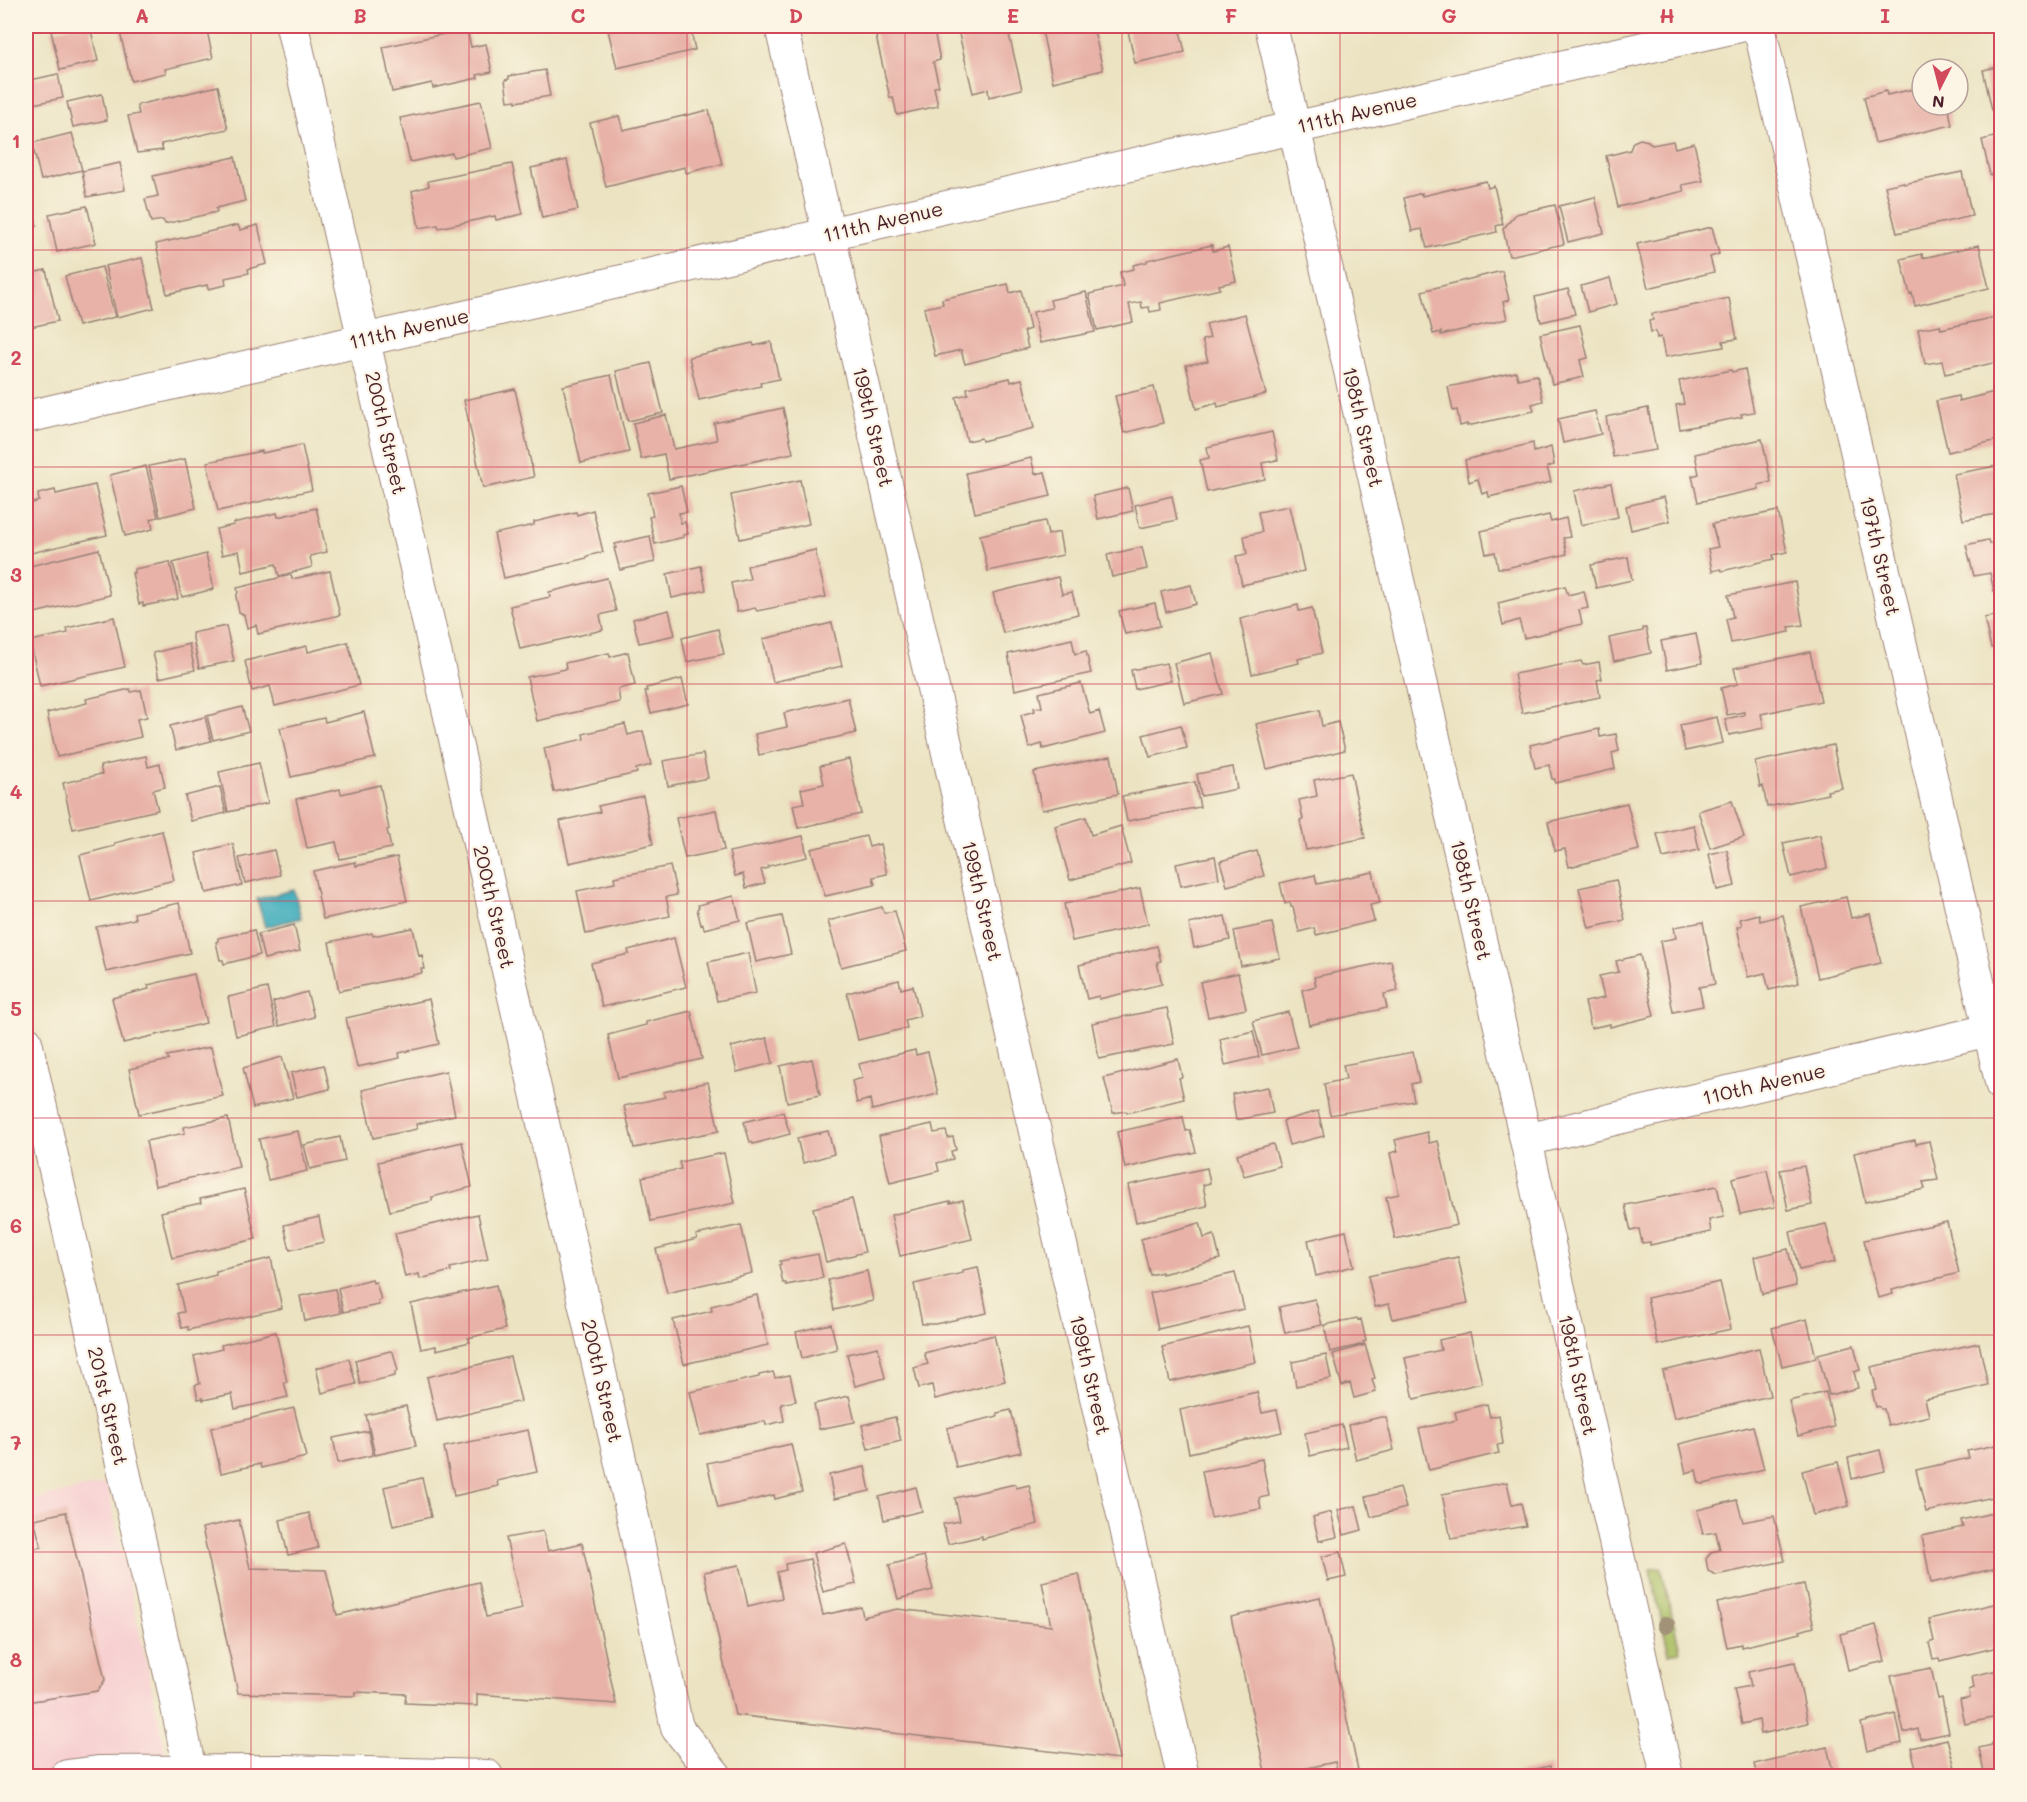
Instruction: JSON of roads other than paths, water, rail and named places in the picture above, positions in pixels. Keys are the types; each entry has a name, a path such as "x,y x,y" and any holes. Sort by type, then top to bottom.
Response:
{"street":[{"name":"200th Street","path":"292,26 629,1499 676,1728 716,1776"},
{"name":"199th Street","path":"781,26 1183,1776"},
{"name":"198th Street","path":"1271,26 1526,1140 1667,1776"},
{"name":"111th Avenue","path":"26,417 1740,26"},
{"name":"197th Street","path":"1759,26 1995,1029 2001,1086"},
{"name":"110th Avenue","path":"1526,1140 1995,1029"},
{"name":"201st Street","path":"26,1042 179,1712 190,1771"},
{"path":"67,1776 98,1772 190,1771 487,1776"}],"water":[{"path":"294,890 301,918 265,927 257,899"}]}
